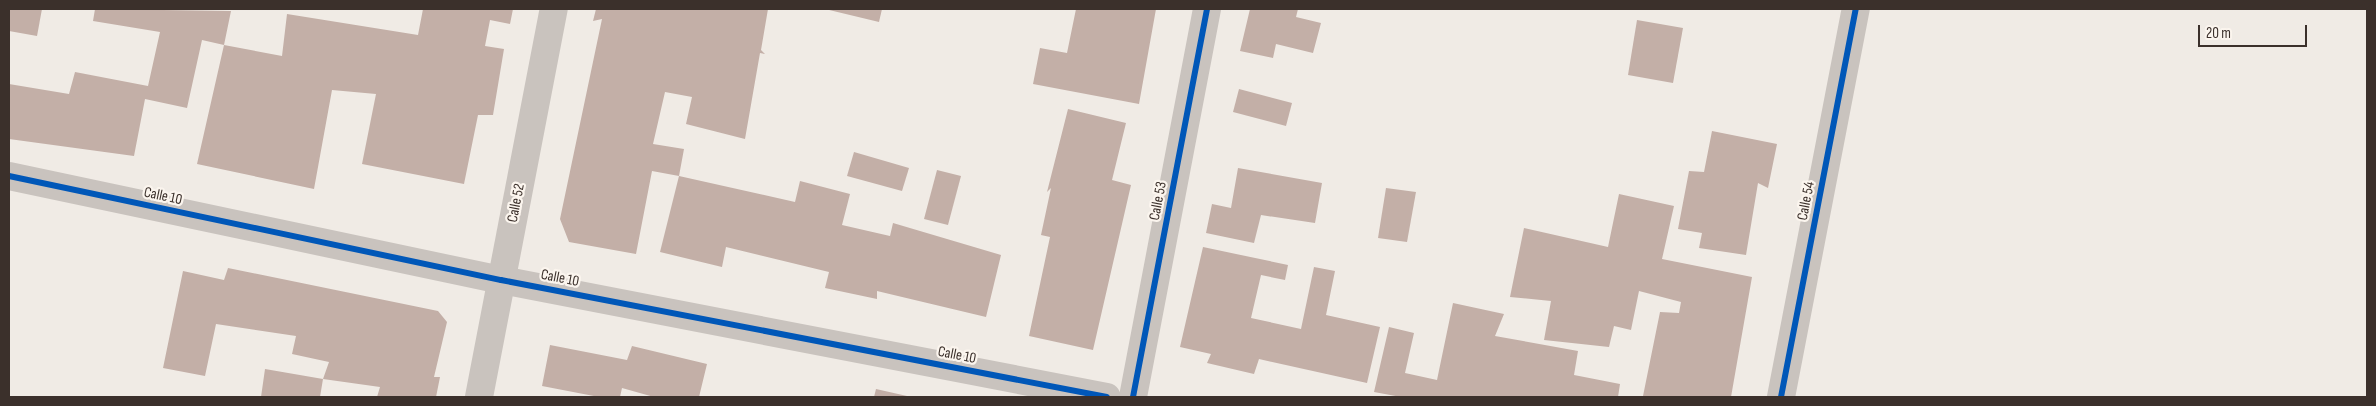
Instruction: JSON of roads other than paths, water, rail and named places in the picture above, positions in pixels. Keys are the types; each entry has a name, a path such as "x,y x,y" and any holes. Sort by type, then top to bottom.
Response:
{"street":[{"name":"Calle 52","path":"479,397 554,9"},
{"name":"Calle 53","path":"1133,397 1207,9"},
{"name":"Calle 54","path":"1781,397 1856,9"},
{"name":"Calle 10","path":"9,176 502,280 1107,397"}]}
